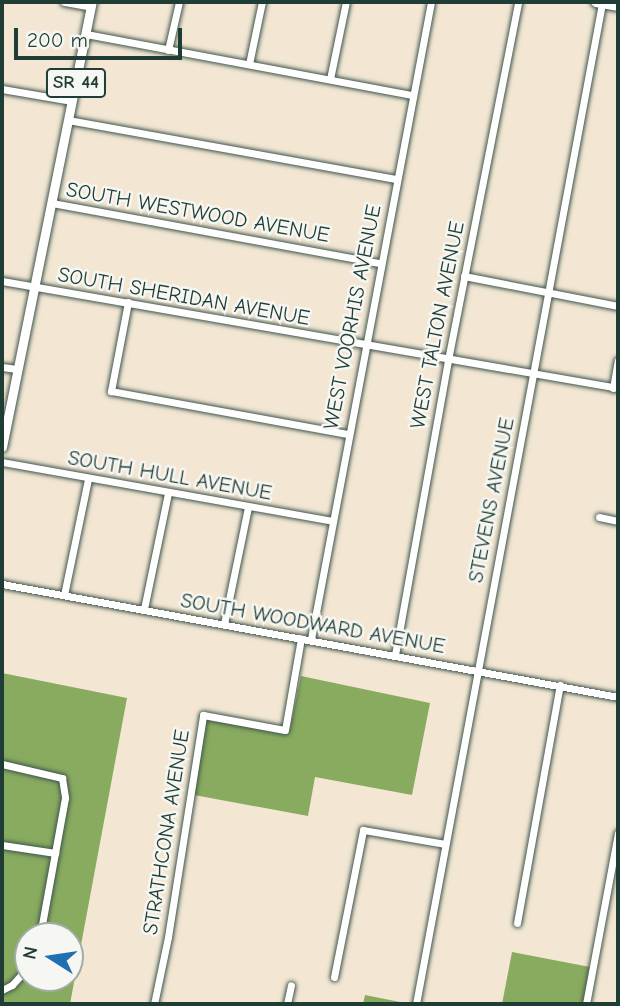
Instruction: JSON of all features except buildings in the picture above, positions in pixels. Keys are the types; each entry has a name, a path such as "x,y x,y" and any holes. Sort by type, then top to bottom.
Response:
{"highway":[{"path":"599,2 618,6"}],"main road":[{"name":"SR 44","path":"2,447 92,4"}],"street":[{"path":"64,2 92,4"},
{"path":"168,50 179,2"},
{"path":"249,64 262,2"},
{"path":"330,79 345,2"},
{"name":"WEST VOORHIS AVENUE","path":"311,639 431,2"},
{"name":"WEST TALTON AVENUE","path":"395,655 448,360 518,2"},
{"name":"STEVENS AVENUE","path":"416,1004 599,2"},
{"path":"86,34 412,95"},
{"path":"2,89 72,101"},
{"path":"68,120 396,179"},
{"name":"SOUTH WESTWOOD AVENUE","path":"51,203 380,262"},
{"path":"464,276 618,306"},
{"name":"SOUTH SHERIDAN AVENUE","path":"2,281 616,388"},
{"path":"128,302 111,391 348,434"},
{"path":"616,388 618,360"},
{"path":"2,367 17,369"},
{"name":"SOUTH HULL AVENUE","path":"2,461 88,479 332,521"},
{"path":"64,595 88,479"},
{"path":"144,609 168,493"},
{"path":"224,624 248,507"},
{"path":"599,517 618,521"},
{"name":"SOUTH WOODWARD AVENUE","path":"2,584 618,697"},
{"name":"STRATHCONA AVENUE","path":"154,1004 168,937 203,715 285,730 301,638"},
{"path":"517,923 560,685"},
{"path":"2,764 62,778 65,798 43,922"},
{"path":"334,977 363,830 445,844"},
{"path":"586,1004 618,833"},
{"path":"2,845 55,853"},
{"path":"288,1004 291,985"}],"green space":[{"path":"2,673 127,698 84,929 84,922 14,922 14,992 72,992 70,1004 2,1004"},
{"path":"301,676 430,703 412,795 315,777 308,816 194,795 206,719 290,729"},
{"path":"512,952 590,967 583,1004 502,1004"},
{"path":"365,995 410,1004 363,1004"}]}
